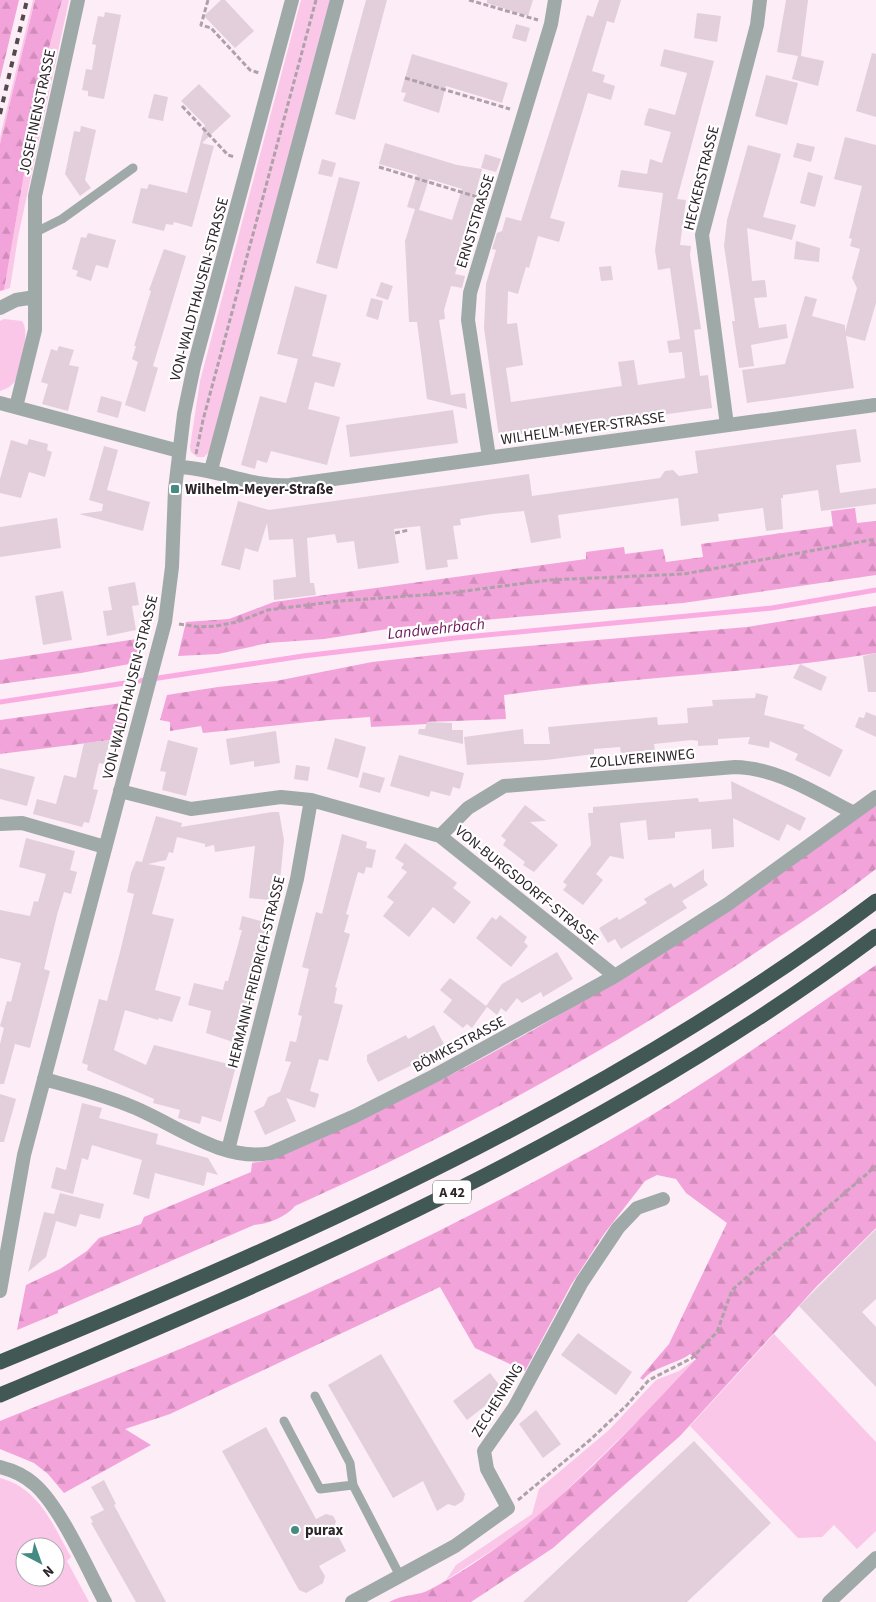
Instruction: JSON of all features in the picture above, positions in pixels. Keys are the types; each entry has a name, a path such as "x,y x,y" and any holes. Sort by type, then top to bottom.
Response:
{"highway":[{"name":"A 42","path":"4,1361 178,1289 293,1238 437,1168 560,1105 725,1005 876,901"},
{"name":"A 42","path":"0,1395 212,1305 396,1220 498,1170 593,1118 718,1044 876,936"}],"street":[{"name":"JOSEFINENSTRASSE","path":"16,407 35,330 35,196 78,0"},
{"name":"VON-WALDTHAUSEN-STRASSE","path":"0,1292 24,1155 165,622 172,568 179,451 194,366 292,0"},
{"path":"211,470 337,0"},
{"name":"ERNSTSTRASSE","path":"489,457 468,320 468,306 551,24 555,0"},
{"name":"HECKERSTRASSE","path":"727,425 702,235 757,25 760,0"},
{"path":"0,308 16,300 35,297"},
{"path":"0,403 179,451"},
{"name":"WILHELM-MEYER-STRASSE","path":"178,467 211,470 258,484 280,486 876,405"},
{"name":"ZOLLVEREINWEG","path":"440,836 468,808 504,786 735,767 751,767 768,771 854,814"},
{"name":"VON-BURGSDORFF-STRASSE","path":"120,791 191,808 281,797 310,800 440,836 616,976"},
{"name":"BÖMKESTRASSE","path":"44,1079 90,1091 130,1105 228,1150 256,1156 287,1147 434,1076 616,976 728,904 876,797"},
{"name":"HERMANN-FRIEDRICH-STRASSE","path":"228,1150 297,879 310,800"},
{"path":"0,824 22,823 106,847"},
{"name":"ZECHENRING","path":"508,1508 487,1469 484,1451 514,1408 582,1282 618,1228 637,1208 663,1199"},
{"path":"0,1467 22,1475 42,1492 57,1513 105,1602"},
{"path":"352,1602 455,1546 508,1508"},
{"path":"828,1602 876,1558"}],"lane":[{"path":"36,232 62,219 132,168"},
{"path":"315,1396 350,1464 353,1485 400,1576"},
{"path":"284,1421 320,1489 353,1485"}],"path":[{"path":"208,0 201,25 211,28 250,70 272,77"},
{"path":"194,467 205,411 316,0"},
{"path":"469,0 551,24"},
{"path":"405,78 525,114"},
{"path":"182,106 228,155 249,161"},
{"path":"379,168 498,203"},
{"path":"394,533 408,530"},
{"path":"165,622 199,627 216,626 237,622 268,610 340,601 450,593 550,580 684,574 876,540"},
{"path":"508,1508 590,1440 627,1405 649,1380 692,1358 717,1332 732,1290 876,1166"}],"shaded area":[{"path":"33,0 35,0 0,144 0,137"},
{"path":"62,0 69,0 18,237 10,288 4,290 27,157 33,107"},
{"path":"301,0 331,0 211,450 204,457 197,457 191,452 190,447 200,381"},
{"path":"4,319 22,321 25,341 21,367 15,381 0,391 0,321"},
{"path":"774,1334 876,1442 876,1531 857,1549 834,1525 822,1537 798,1538 690,1426"},
{"path":"696,1359 646,1413 549,1507 505,1542 446,1580 456,1565 532,1514 539,1489 609,1430 656,1380 679,1371"},
{"path":"0,1478 14,1483 35,1499 60,1537 15,1537 15,1587 65,1587 65,1546 71,1557 67,1561 89,1602 0,1602"}],"green space":[{"path":"0,0 19,0 0,79"},
{"path":"35,0 62,0 33,107 27,157 4,290 0,291 0,144"},
{"path":"855,508 857,523 876,521 876,575 683,603 400,627 324,639 268,643 218,654 178,656 186,622 229,619 274,602 586,559 586,552 624,547 625,554 663,549 666,562 703,557 701,544 833,526 831,511"},
{"path":"876,606 876,653 783,666 504,695 506,719 428,722 427,724 371,727 370,717 203,733 201,726 170,731 170,722 160,720 167,695 276,681 372,662 471,651 747,627"},
{"path":"143,638 144,643 140,662 81,673 0,684 0,660"},
{"path":"129,702 122,725 114,731 111,740 0,754 0,720"},
{"path":"876,804 876,869 835,899 708,984 594,1054 416,1149 295,1206 276,1219 254,1225 58,1310 58,1313 17,1330 26,1285 60,1269 87,1251 99,1238 141,1224 144,1217 251,1172 252,1163 270,1160 367,1116 516,1040 622,977 726,911"},
{"path":"876,965 876,1228 816,1287 680,1436 553,1548 471,1602 389,1602 429,1590 467,1568 539,1515 604,1455 696,1359 690,1354 653,1372 643,1380 640,1378 669,1344 727,1223 686,1193 676,1179 657,1175 645,1181 604,1234 571,1285 525,1371 475,1348 440,1287 170,1414 125,1429 151,1445 64,1493 48,1474 34,1463 0,1449 0,1421 162,1357 235,1325 335,1281 483,1209 656,1113"}],"building":[{"path":"221,0 225,0 254,31 235,48 204,16"},
{"path":"366,0 387,0 355,120 335,114"},
{"path":"487,0 533,0 528,16 487,3"},
{"path":"599,0 621,0 614,23 607,21 592,71 605,75 603,82 615,86 611,100 588,93 550,218 565,222 559,242 538,236 529,268 526,267 518,294 508,291 507,324 517,323 523,365 506,368 511,402 622,386 618,362 634,360 638,385 685,378 682,352 669,353 667,341 680,339 670,268 658,270 655,250 663,193 618,187 621,170 647,174 650,159 662,163 671,132 644,125 646,116 649,108 675,115 687,73 660,66 664,49 714,61 677,199 686,200 680,245 691,246 690,255 701,329 694,330 700,376 708,375 712,408 499,437 484,328 486,284 496,250 492,249 497,233 502,231 506,217 521,221 587,15 593,17"},
{"path":"786,0 808,0 801,56 824,61 818,86 792,79 798,56 777,52"},
{"path":"105,12 121,15 104,99 88,96 88,91 82,90 86,69 92,70 96,45 92,44 98,16 104,17"},
{"path":"697,13 721,16 717,42 694,38"},
{"path":"516,24 530,28 526,42 512,38"},
{"path":"872,53 876,54 876,117 856,111"},
{"path":"412,54 508,83 502,103 446,86 439,113 403,101 406,93 401,92"},
{"path":"766,75 798,83 787,125 755,116"},
{"path":"199,84 231,116 202,143 214,146 192,227 174,222 173,225 166,224 164,231 132,223 141,188 147,189 149,184 187,193 205,125 181,101"},
{"path":"154,94 168,97 163,121 148,118"},
{"path":"81,126 96,130 85,180 91,188 80,196 65,174 74,131 80,132"},
{"path":"845,137 876,145 876,303 865,341 846,336 854,388 747,403 742,370 785,364 805,296 817,299 812,316 845,325 845,332 857,288 852,278 860,249 850,246 852,239 849,238 862,186 834,179"},
{"path":"385,143 457,165 482,169 467,227 477,231 474,243 465,240 455,274 465,276 462,288 451,286 444,310 445,319 439,320 451,395 465,393 467,409 427,399 417,322 409,322 405,241 415,209 407,207 417,175 379,164","holes":["429,179 462,189 452,220 419,210"]},
{"path":"797,143 815,147 811,162 793,157"},
{"path":"748,145 781,154 763,217 796,225 792,240 747,228 752,281 765,280 767,297 754,298 759,328 786,324 788,338 751,345 754,366 739,368 732,321 735,321 724,246 727,220"},
{"path":"485,154 501,159 496,172 481,168"},
{"path":"322,159 336,163 332,177 318,174"},
{"path":"808,172 823,176 815,207 800,203"},
{"path":"339,177 360,182 337,269 316,263"},
{"path":"88,233 116,240 108,268 96,265 91,281 76,276 78,271 72,269 81,237 86,238"},
{"path":"796,241 820,248 819,262 794,259"},
{"path":"164,249 186,256 153,366 158,368 145,412 125,405 138,362 132,359 136,346 134,346 151,291 149,290"},
{"path":"611,266 613,280 601,281 599,267"},
{"path":"381,282 393,286 388,300 376,296"},
{"path":"295,286 327,295 312,356 341,363 334,387 315,382 308,409 340,417 327,465 271,451 267,463 257,460 255,469 241,465 260,396 286,403 298,359 277,354"},
{"path":"371,298 383,301 378,320 366,316"},
{"path":"59,346 74,350 69,365 79,367 68,411 42,404 48,384 41,382 51,349 57,351"},
{"path":"101,396 122,402 118,418 97,412"},
{"path":"453,410 458,443 350,457 346,425"},
{"path":"856,429 861,462 836,465 840,493 876,488 876,504 821,511 818,490 783,495 783,498 781,498 783,529 766,531 763,508 718,514 719,521 681,526 678,498 558,515 561,538 531,543 524,511 492,514 460,519 461,525 453,526 458,559 447,560 448,567 426,570 420,526 394,529 399,563 358,569 354,541 337,543 335,534 307,538 310,583 314,583 316,595 274,600 273,580 296,577 293,539 269,540 267,523 258,552 245,548 240,570 221,565 238,501 269,510 529,474 532,496 660,478 665,471 673,470 679,476 698,473 695,451"},
{"path":"29,439 48,444 47,450 52,452 45,477 29,472 21,498 0,493 0,479 11,440 27,445"},
{"path":"104,446 118,450 107,490 150,502 143,531 79,514 102,511 103,504 89,500"},
{"path":"57,518 61,548 0,557 0,527"},
{"path":"135,582 139,605 132,606 136,630 107,636 103,611 112,610 108,587"},
{"path":"63,591 72,640 43,645 35,596"},
{"path":"876,653 876,692 868,692 863,656"},
{"path":"800,664 827,677 821,691 793,678"},
{"path":"756,693 768,696 764,715 805,725 803,728 843,750 830,777 795,760 798,754 770,741 769,748 748,744 750,737 718,739 718,745 698,746 698,741 692,740 654,744 655,750 621,753 620,747 594,749 594,754 546,760 467,765 464,737 523,729 524,744 550,744 548,727 657,717 658,725 688,723 687,708 713,706 712,700 755,698"},
{"path":"866,712 876,716 876,737 855,727 859,717 864,718"},
{"path":"427,722 452,723 452,730 463,730 463,744 418,734 419,729 425,729"},
{"path":"276,731 280,763 254,767 254,761 230,765 226,739"},
{"path":"335,738 366,747 358,778 327,769"},
{"path":"110,740 104,764 99,763 93,789 98,790 89,823 84,822 82,827 33,814 37,799 56,804 64,775 76,778 84,743"},
{"path":"168,740 198,748 186,796 162,790 166,772 160,771"},
{"path":"399,755 464,773 460,789 453,787 450,796 431,791 429,797 390,786"},
{"path":"296,765 310,767 308,781 294,779"},
{"path":"0,768 35,777 27,806 0,799"},
{"path":"363,772 385,778 380,793 359,787"},
{"path":"731,781 806,818 800,831 787,824 779,841 733,818 734,847 712,849 711,829 675,832 675,838 648,840 646,820 620,823 624,859 610,856 596,874 603,880 583,905 563,890 567,885 563,882 591,845 588,813 593,813 593,807 698,798 699,802 732,799"},
{"path":"525,805 546,821 530,822 558,845 534,872 523,865 525,862 503,845 506,840 501,836"},
{"path":"279,812 284,840 278,901 249,898 255,846 215,852 214,845 205,847 205,844 177,837 173,853 169,852 166,860 148,864 165,867 152,914 174,919 155,990 181,997 172,1022 159,1018 158,1020 125,1010 114,1050 146,1065 154,1045 236,1066 221,1122 202,1116 200,1124 178,1118 180,1110 153,1103 154,1099 87,1070 88,1065 82,1063 99,999 107,1001 121,948 134,894 127,892 131,873 136,861 142,862 156,816 182,823 181,827"},
{"path":"342,834 367,842 366,848 376,850 372,868 366,867 364,874 358,872 346,914 349,915 344,932 350,934 335,987 337,988 334,1003 343,1005 328,1061 319,1059 310,1091 319,1094 315,1108 286,1098 296,1121 265,1135 254,1111 264,1106 268,1097 280,1092 291,1062 285,1061 290,1041 296,1042 302,1016 298,1015 309,969 302,967 316,912 322,914"},
{"path":"26,838 75,851 70,870 77,872 71,894 64,892 57,915 44,969 50,971 30,1048 15,1044 4,1084 0,1084 0,1044 4,1028 0,1026 7,1001 11,1002 21,963 0,958 0,910 30,916 34,901 38,902 46,874 19,867"},
{"path":"405,843 457,883 453,888 471,902 454,924 433,907 409,937 383,916 394,902 387,897 407,872 401,868 404,864 395,858"},
{"path":"704,869 704,880 708,885 682,901 687,908 621,949 615,939 608,943 599,928 617,917 619,920 647,903 644,899 671,883 674,888"},
{"path":"500,915 527,937 524,942 528,946 511,967 476,938 492,917 496,920"},
{"path":"242,916 272,924 242,1045 206,1033 211,1011 188,1005 194,983 223,990 225,981 228,981 242,930 239,930"},
{"path":"557,952 573,979 543,997 541,992 522,1003 517,998 506,1012 501,1008 497,1015 487,1007 472,1028 467,1024 463,1028 443,1012 452,1000 440,990 450,978 486,1006 502,984"},
{"path":"434,1025 446,1048 378,1082 367,1061 367,1055 406,1035 408,1039"},
{"path":"0,1094 16,1099 4,1142 0,1142"},
{"path":"82,1103 102,1108 99,1118 158,1134 156,1144 208,1158 218,1175 207,1172 204,1186 155,1173 149,1199 133,1194 142,1160 92,1145 88,1160 82,1158 73,1194 51,1188 56,1167 66,1170"},
{"path":"60,1193 104,1204 100,1219 80,1214 76,1227 56,1221 46,1257 28,1272 44,1212 54,1214"},
{"path":"876,1229 876,1299 862,1312 876,1327 876,1387 799,1306"},
{"path":"578,1333 632,1372 616,1395 561,1355"},
{"path":"381,1354 465,1494 463,1501 455,1506 448,1504 437,1511 423,1481 393,1498 328,1385"},
{"path":"490,1373 504,1391 467,1420 453,1401"},
{"path":"536,1410 561,1444 543,1458 519,1424"},
{"path":"266,1427 316,1519 326,1514 333,1516 336,1521 334,1528 346,1551 319,1566 325,1576 323,1583 306,1593 299,1590 222,1451"},
{"path":"694,1441 771,1523 687,1602 523,1602"},
{"path":"104,1480 116,1504 114,1505 166,1602 136,1602 91,1523 93,1522 90,1517 104,1510 91,1487"}],"waterway":[{"name":"Landwehrbach","path":"0,702 303,656 455,638 772,608 876,590"}],"railway":[{"path":"0,114 27,0"}],"place":[{"name":"Wilhelm-Meyer-Straße","path":"175,489"},
{"name":"purax","path":"295,1530"}]}
